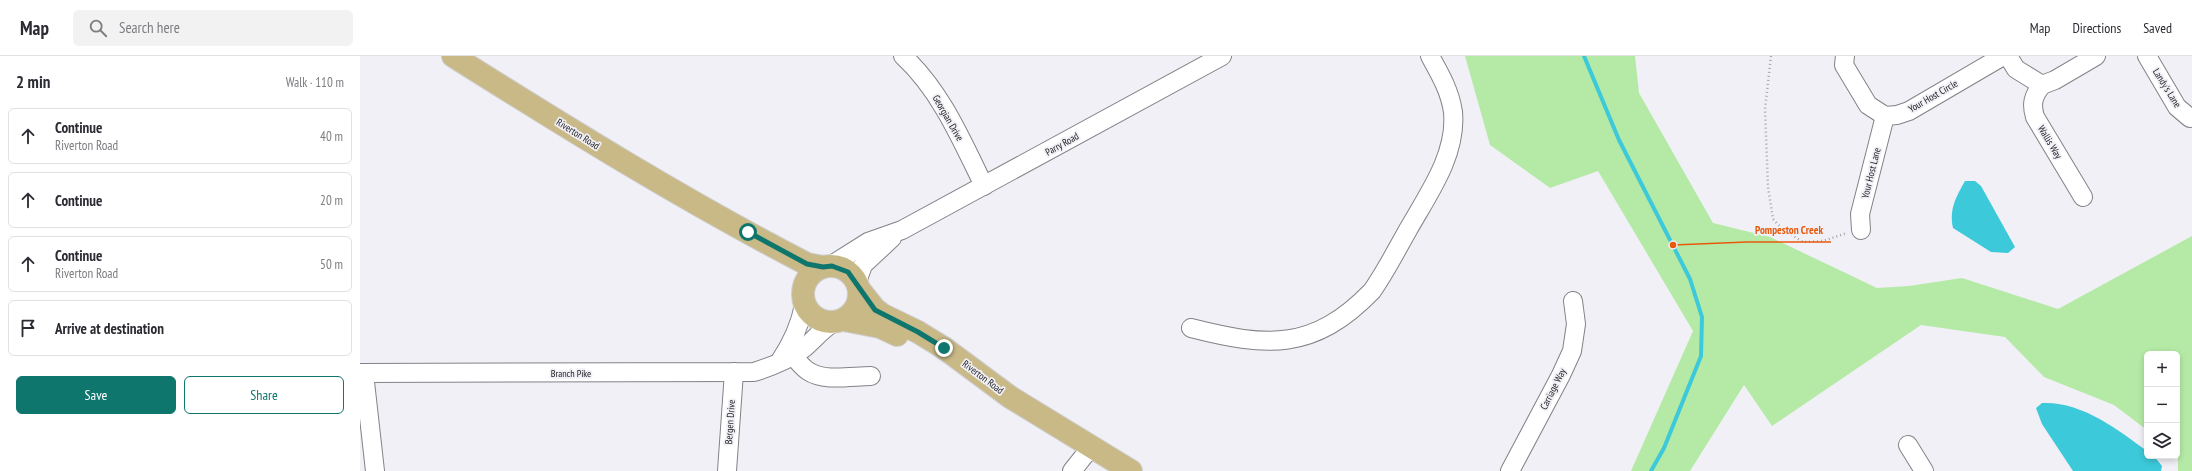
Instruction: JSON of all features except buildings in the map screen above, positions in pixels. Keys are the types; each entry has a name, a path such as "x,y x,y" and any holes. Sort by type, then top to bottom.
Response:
{"main road":[{"name":"Riverton Road","path":"453,56 587,140 704,209 807,264 827,266"},
{"name":"Riverton Road","path":"704,209 788,269 804,298"},
{"path":"827,266 841,268 848,272 858,286 859,300 856,308 839,321 822,321 815,318 804,298 808,277 827,266"},
{"name":"Riverton Road","path":"858,286 875,310 918,332 944,348 1010,397"},
{"name":"Riverton Road","path":"839,321 880,327 1010,397 1091,447 1116,467"}],"street":[{"name":"Georgian Drive","path":"903,56 915,68 942,105 984,186"},
{"name":"Parry Road","path":"827,266 868,242 902,230 1222,56"},
{"path":"1191,328 1250,341 1290,340 1328,326 1359,304 1372,291 1439,175 1450,144 1453,127 1450,96 1445,82 1430,56"},
{"path":"1845,56 1844,65 1868,105 1885,116"},
{"name":"Your Host Circle","path":"1885,116 1898,115 1909,111 2003,56"},
{"path":"2008,56 2016,69 2042,85 2055,80 2096,56"},
{"name":"Landy's Lane","path":"2147,56 2177,107 2190,118"},
{"name":"Wallis Way","path":"2042,85 2033,99 2032,108 2035,118 2083,197"},
{"name":"Your Host Lane","path":"1861,230 1860,214 1885,116"},
{"name":"Parry Road","path":"858,286 863,265 902,230"},
{"path":"804,298 800,323 786,358 815,375 871,376"},
{"name":"Carriage Way","path":"1510,471 1569,359 1576,332 1573,301"},
{"name":"Branch Pike","path":"362,373 754,372 786,358 802,349 815,335 839,321"},
{"name":"Bergen Drive","path":"727,471 734,372"},
{"path":"362,373 374,471"},
{"path":"1908,446 1924,471"},
{"path":"1072,471 1091,447"}],"path":[{"path":"1771,56 1766,89 1765,130 1769,199 1773,219 1782,229 1803,242 1823,241 1861,230"}],"green space":[{"path":"1465,56 1635,56 1639,93 1713,223 1770,237 1877,288 1909,286 1962,278 2058,309 2192,236 2192,471 2178,471 2178,459 2180,459 2180,351 2144,351 2144,428 2114,405 2044,377 2005,337 1921,325 1772,426 1744,385 1690,471 1631,471 1693,331 1598,171 1550,188 1490,145"}],"water":[{"path":"1965,181 1975,181 1981,186 2015,247 2008,253 1991,252 1953,228 1952,215 1954,203"},
{"path":"2042,403 2056,404 2071,407 2098,418 2144,449 2144,459 2156,459 2162,466 2161,471 2073,471 2042,424 2036,408"}],"waterway":[{"path":"1584,56 1619,140 1690,279 1702,317 1701,356 1664,448 1651,471"}],"place":[{"name":"Pompeston Creek","path":"1673,245"}],"route":[{"path":"748,232 807,264 823,267 832,266 841,268 848,272 854,277 859,289 875,310 918,332 944,348"}]}
